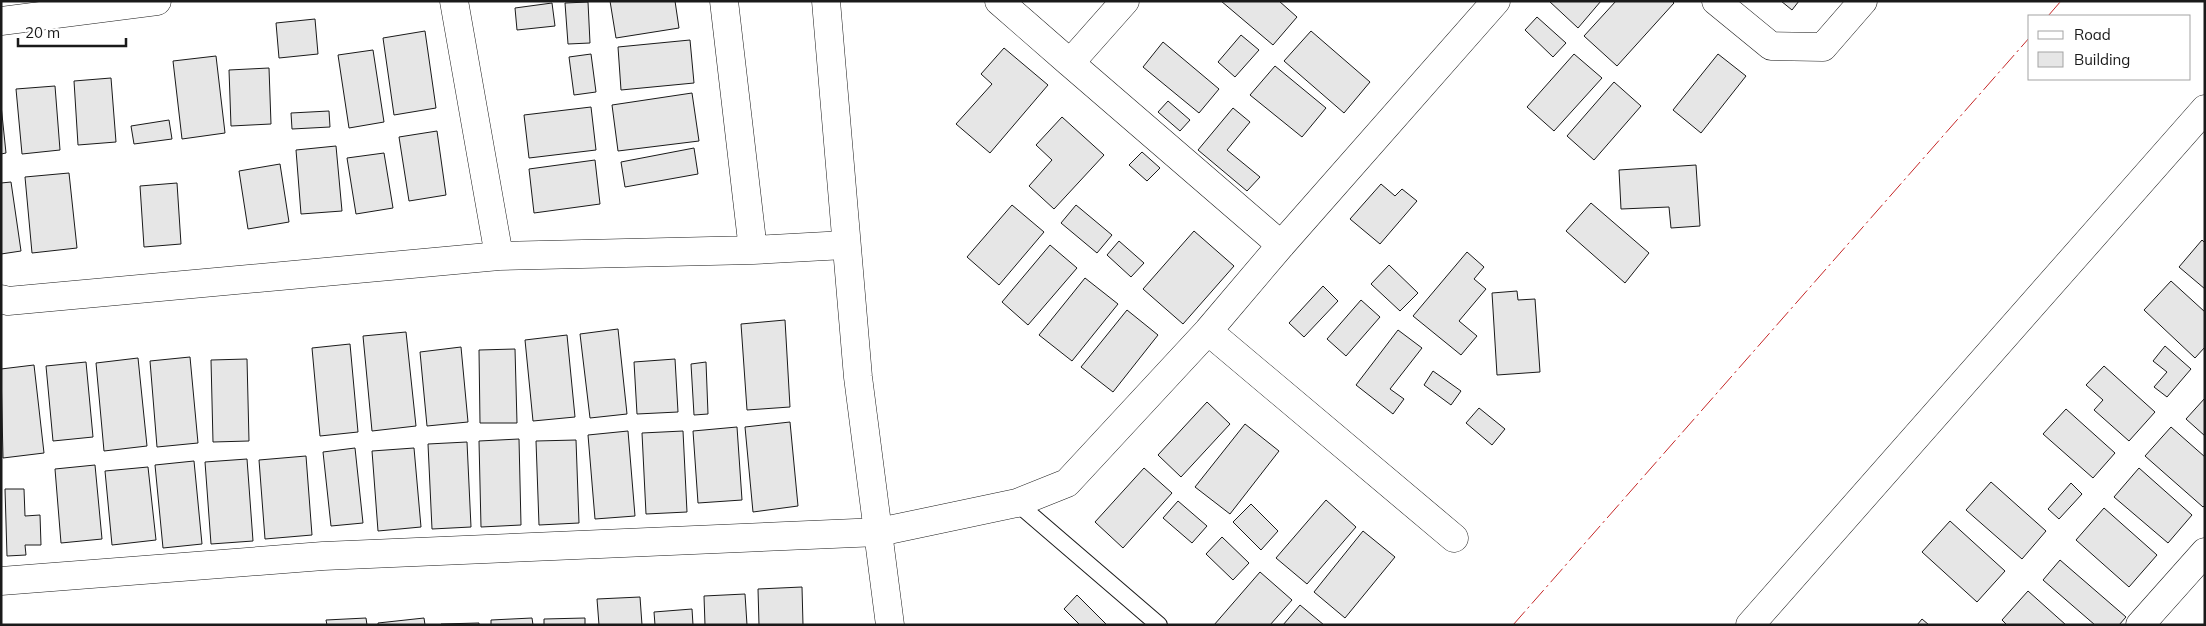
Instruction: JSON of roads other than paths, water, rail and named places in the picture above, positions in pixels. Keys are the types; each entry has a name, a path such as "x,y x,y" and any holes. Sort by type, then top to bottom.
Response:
{"street":[{"path":"1,21 156,1"},
{"path":"454,1 498,256"},
{"path":"724,1 753,250"},
{"path":"826,1 845,245 858,377 890,625"},
{"path":"998,1 1281,245"},
{"path":"1070,63 1125,1"},
{"path":"1,581 324,556 879,532 1016,503 1067,483 1208,332 1281,245 1496,1"},
{"path":"1716,1 1771,46 1823,47 1863,1"},
{"path":"1750,625 2205,109"},
{"path":"1,299 8,301 498,256 753,250 845,245"},
{"path":"1208,332 1454,538"},
{"path":"2140,625 2205,552"}],"lane":[{"path":"1016,503 1159,625"}]}
